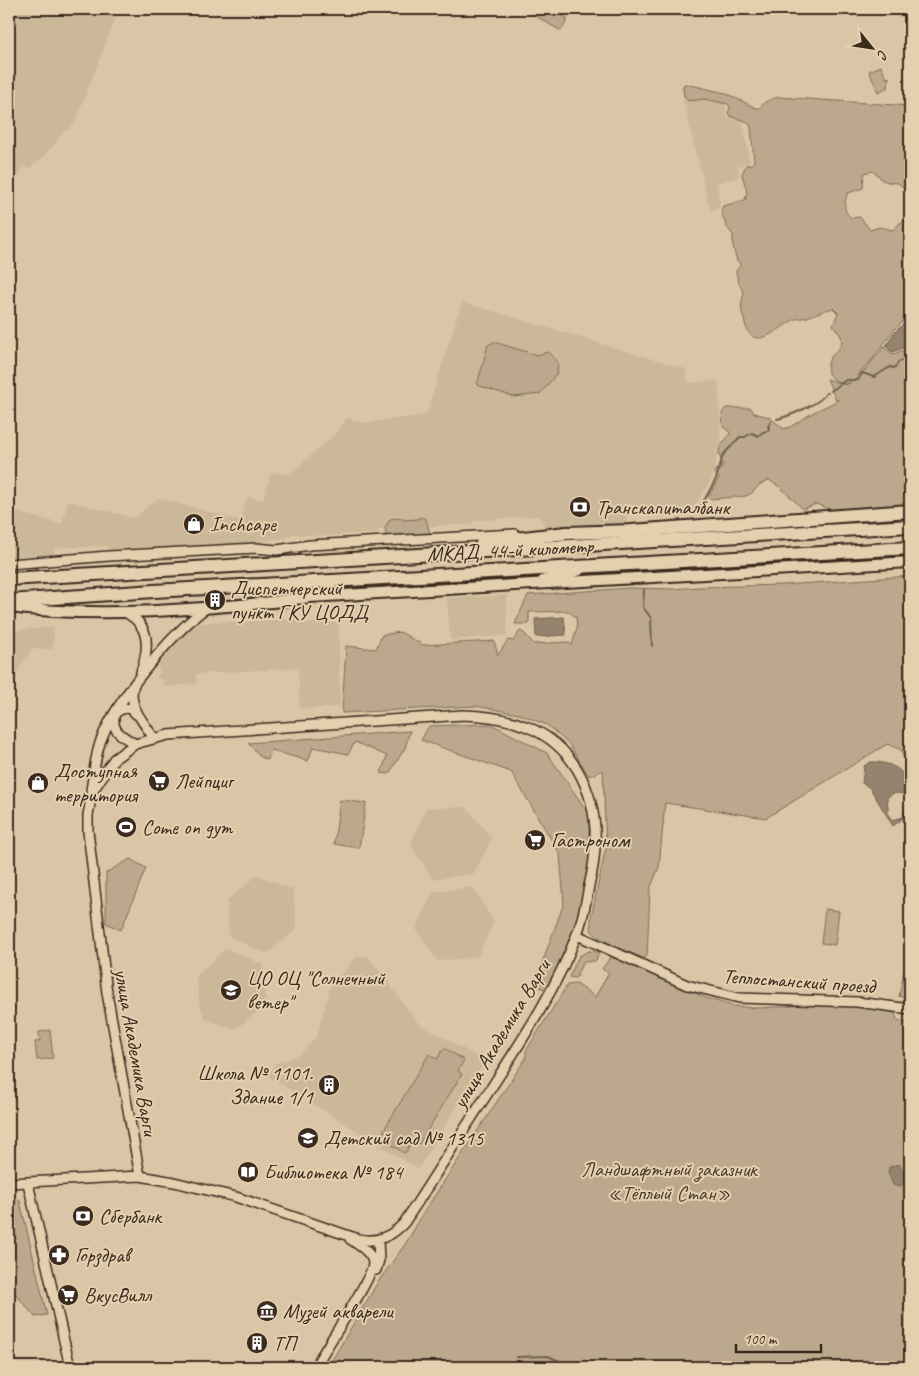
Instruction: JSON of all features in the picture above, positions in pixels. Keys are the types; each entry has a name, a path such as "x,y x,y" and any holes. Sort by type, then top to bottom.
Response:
{"highway":[{"path":"421,554 485,543 566,533 631,531 910,511"},
{"name":"МКАД, 44-й километр","path":"9,579 910,526"},
{"name":"МКАД, 44-й километр","path":"9,601 910,548"}],"main road":[{"path":"9,608 42,612 127,613 274,603 309,596 910,562"}],"street":[{"path":"9,564 109,556 256,548 277,550 310,545 484,534 566,533"},
{"path":"529,584 603,565"},
{"path":"89,805 96,756 115,713 134,686 176,635 206,608"},
{"path":"127,613 140,624 145,632 146,640 145,660 134,686 132,701 141,720 154,738"},
{"path":"135,744 116,731 113,719 115,713 122,708 128,708 141,720"},
{"name":"улица Академика Варги","path":"140,1176 113,1029 102,955 88,831 89,805 92,792 114,759 135,744 154,738 225,730 463,715 496,717 535,729 562,748 574,764 586,786 594,810 596,839 585,907 577,935 555,983 532,1022 404,1223 395,1232 378,1240"},
{"name":"Теплостанский проезд","path":"577,935 687,985 739,998 857,1002 910,1009"},
{"path":"9,1183 140,1176 220,1192 346,1236 365,1241 378,1240 378,1267 315,1367"},
{"path":"28,1183 70,1367"},
{"path":"346,1236 372,1258 373,1268 364,1287"}],"shaded area":[{"path":"9,9 119,9 75,122 68,130 62,133 44,156 28,169 24,167 18,177 9,184"},
{"path":"680,86 724,94 727,117 741,115 750,162 737,167 739,177 717,183 720,208 710,211"},
{"path":"462,302 686,369 688,383 718,381 721,440 712,479 691,511 627,515 627,524 544,528 543,521 537,516 474,521 473,524 379,529 378,533 321,536 291,534 290,537 258,542 109,550 105,546 55,548 54,554 9,557 9,510 62,524 68,501 134,518 158,498 238,520 241,519 247,497 263,500 271,472 289,475 334,435 347,418 366,423 425,415"},
{"path":"910,317 910,341 901,349 892,352 886,346 894,333"},
{"path":"507,595 507,636 450,640 447,598"},
{"path":"564,617 566,635 536,637 535,619"},
{"path":"305,619 306,623 339,622 340,707 300,709 298,668 196,674 196,684 164,687 163,680 157,678 160,671 157,663 191,625 212,622"},
{"path":"54,627 53,649 31,649 16,675 9,676 9,631"},
{"path":"870,762 884,763 897,768 905,777 910,807 906,815 893,826 870,788 862,783 864,766","holes":["894,793 904,794 907,803 903,817 893,820 889,817 887,797"]},
{"path":"466,807 492,838 474,874 433,879 410,845 426,808"},
{"path":"257,875 293,890 297,929 267,954 229,937 227,901"},
{"path":"473,887 494,922 477,957 437,961 416,929 433,892"},
{"name":"ЦО ОЦ \"Солнечный ветер\"","path":"226,948 262,964 266,1005 234,1030 205,1019 200,1006 196,976"},
{"path":"357,956 369,957 418,1023 485,1061 418,1169 268,1076 276,1063 299,1055 317,1036 330,987"},
{"path":"899,1164 907,1179 899,1187 893,1185 888,1173 889,1167"}],"green space":[{"path":"535,9 550,9 568,19 561,31 532,14"},
{"path":"881,66 886,78 889,77 888,87 878,92 869,71"},
{"path":"686,84 725,93 756,108 760,108 765,102 778,97 910,106 910,192 898,183 882,180 872,171 864,173 863,188 848,193 845,210 852,218 860,217 870,230 879,227 893,230 900,223 910,218 910,314 894,330 871,361 856,376 865,370 884,347 893,354 902,351 910,343 910,381 908,382 910,383 910,504 835,511 816,504 803,509 780,487 769,480 759,485 752,493 746,496 711,499 708,497 719,478 714,473 716,469 720,471 723,465 719,454 720,447 730,434 723,427 722,413 726,408 751,408 754,413 769,417 784,429 837,401 838,399 836,400 827,379 846,385 851,382 845,384 836,381 828,374 828,363 842,343 841,336 833,325 838,313 833,308 796,319 768,336 754,337 749,333 742,311 744,293 736,271 740,263 737,261 733,246 733,235 727,227 721,212 723,206 745,200 747,192 742,174 746,165 752,164 754,161 751,127 744,120 734,118 728,114 730,107 728,104 704,99 688,101 684,95 683,85"},
{"path":"494,342 537,355 548,352 558,363 557,373 540,394 514,397 477,385 488,345"},
{"path":"419,517 426,519 430,534 386,536 385,528 390,519 401,518 404,520 418,519"},
{"path":"910,576 910,775 901,750 887,744 766,818 665,803 659,867 650,889 647,956 643,958 607,942 592,931 591,918 606,847 603,770 589,776 569,744 547,725 519,714 476,706 342,713 346,646 376,649 382,635 400,632 423,645 494,641 498,655 508,640 513,641 520,631 534,644 567,642 572,645 577,628 576,617 568,611 529,612 529,624 515,624 528,595 630,588 673,589 784,585"},
{"path":"491,724 547,753 589,814 589,865 580,915 547,990 534,985 564,903 560,854 511,772 421,740 429,726"},
{"path":"410,731 405,748 389,774 381,773 387,756 355,742 348,754 313,747 308,761 271,750 268,760 261,757 248,743"},
{"path":"340,800 366,803 359,848 334,844"},
{"path":"130,859 146,868 121,930 106,923 106,873"},
{"path":"825,909 839,911 835,945 821,943"},
{"path":"910,943 910,1000 899,996"},
{"path":"589,951 599,952 596,961 584,962 577,973 578,976 574,978 569,977 579,956"},
{"name":"Ландшафтный заказник «Тёплый Стан»","path":"610,958 622,959 706,998 733,1006 759,1008 847,1004 895,1013 897,1020 910,1023 910,1367 328,1367 378,1282 406,1243 429,1204 526,1058 526,1051 567,985 577,984 595,997 609,973 602,969"},
{"path":"50,1030 53,1058 37,1060 35,1042 40,1041 39,1032"},
{"path":"444,1048 464,1060 458,1071 462,1074 419,1144 412,1140 404,1153 381,1138 381,1135 429,1054 437,1059"},
{"path":"9,1199 20,1201 47,1315 35,1317 9,1286"}],"waterway":[{"path":"831,391 846,380 858,380 862,373 874,377 890,367 894,368 898,362 909,358 910,354"},
{"path":"777,419 804,409 828,393"},
{"path":"701,506 716,479 723,455 740,437 745,437 752,433 758,436 768,431 768,426 771,422"},
{"path":"644,590 643,607 651,618 652,646"},
{"path":"517,1357 548,1356 573,1367"}],"place":[{"name":"Транскапиталбанк","path":"580,507"},
{"name":"Inchcape","path":"194,524"},
{"name":"Диспетчерский пункт ГКУ ЦОДД","path":"215,600"},
{"name":"Лейпциг","path":"159,781"},
{"name":"Доступная территория","path":"38,783"},
{"name":"Come on gym","path":"126,827"},
{"name":"Гастроном","path":"535,840"},
{"name":"ЦО ОЦ \"Солнечный ветер\"","path":"231,990"},
{"name":"Школа № 1101. Здание 1/1","path":"329,1085"},
{"name":"Детский сад № 1315","path":"308,1138"},
{"name":"Библиотека № 184","path":"248,1172"},
{"name":"Сбербанк","path":"83,1216"},
{"name":"Горздрав","path":"59,1255"},
{"name":"ВкусВилл","path":"68,1295"},
{"name":"Музей акварели","path":"267,1311"},
{"name":"ТП","path":"257,1343"}]}
